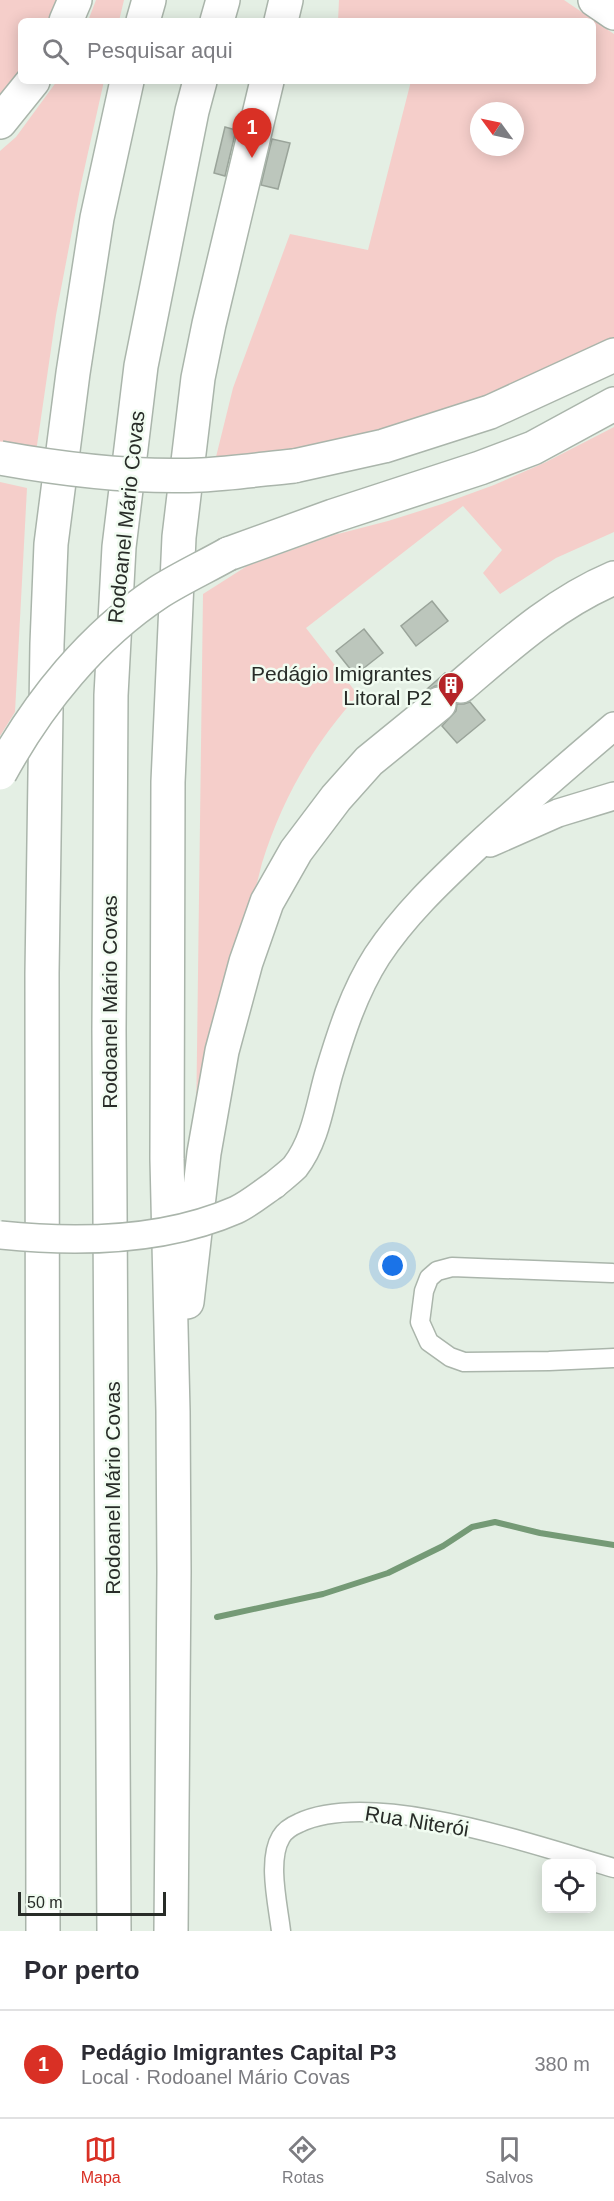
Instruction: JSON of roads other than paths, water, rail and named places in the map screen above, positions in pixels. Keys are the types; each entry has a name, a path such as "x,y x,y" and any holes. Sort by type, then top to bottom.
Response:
{"highway":[{"path":"67,18 75,0"},
{"path":"144,18 149,0"},
{"path":"218,18 223,0"},
{"path":"282,18 286,0"},
{"path":"595,0 614,13"},
{"path":"0,122 31,84"},
{"path":"43,1931 42,985 47,644 51,544 73,373 98,218 126,84"},
{"name":"Rodoanel Mário Covas","path":"114,1931 109,1042 111,695 119,547 141,366 199,84"},
{"path":"171,1931 173,1412 167,1159 168,782 179,537 200,367 266,84"},
{"path":"0,458 42,466 139,474 200,475 294,466 384,446 490,412 614,355"},
{"path":"0,772 15,745 53,689 118,622 159,591 228,554 533,448 614,404"},
{"path":"173,1412 204,1153 222,1051 246,962 267,902 296,851 336,798 369,761 530,627 569,600 614,578"}],"main road":[{"path":"0,1234 56,1240 132,1236 212,1219 238,1209 274,1185 295,1167 308,1144 318,1117 328,1075 358,988 396,929 428,892 518,808 614,726"},
{"path":"473,850 558,813 614,796"}],"street":[{"path":"612,1273 452,1267 437,1271 429,1278 424,1292 420,1322 429,1342 450,1357 464,1362 614,1358"},
{"name":"Rua Niterói","path":"281,1931 274,1875 276,1851 281,1836 291,1827 315,1816 347,1812 390,1813 476,1830 614,1868"}],"waterway":[{"path":"217,1617 323,1594 388,1573 443,1546 472,1527 495,1522 540,1533 614,1545"}],"place":[{"name":"Pedágio Imigrantes Capital P3","path":"252,158"},
{"name":"Pedágio Imigrantes Litoral P2","path":"451,708"}]}
